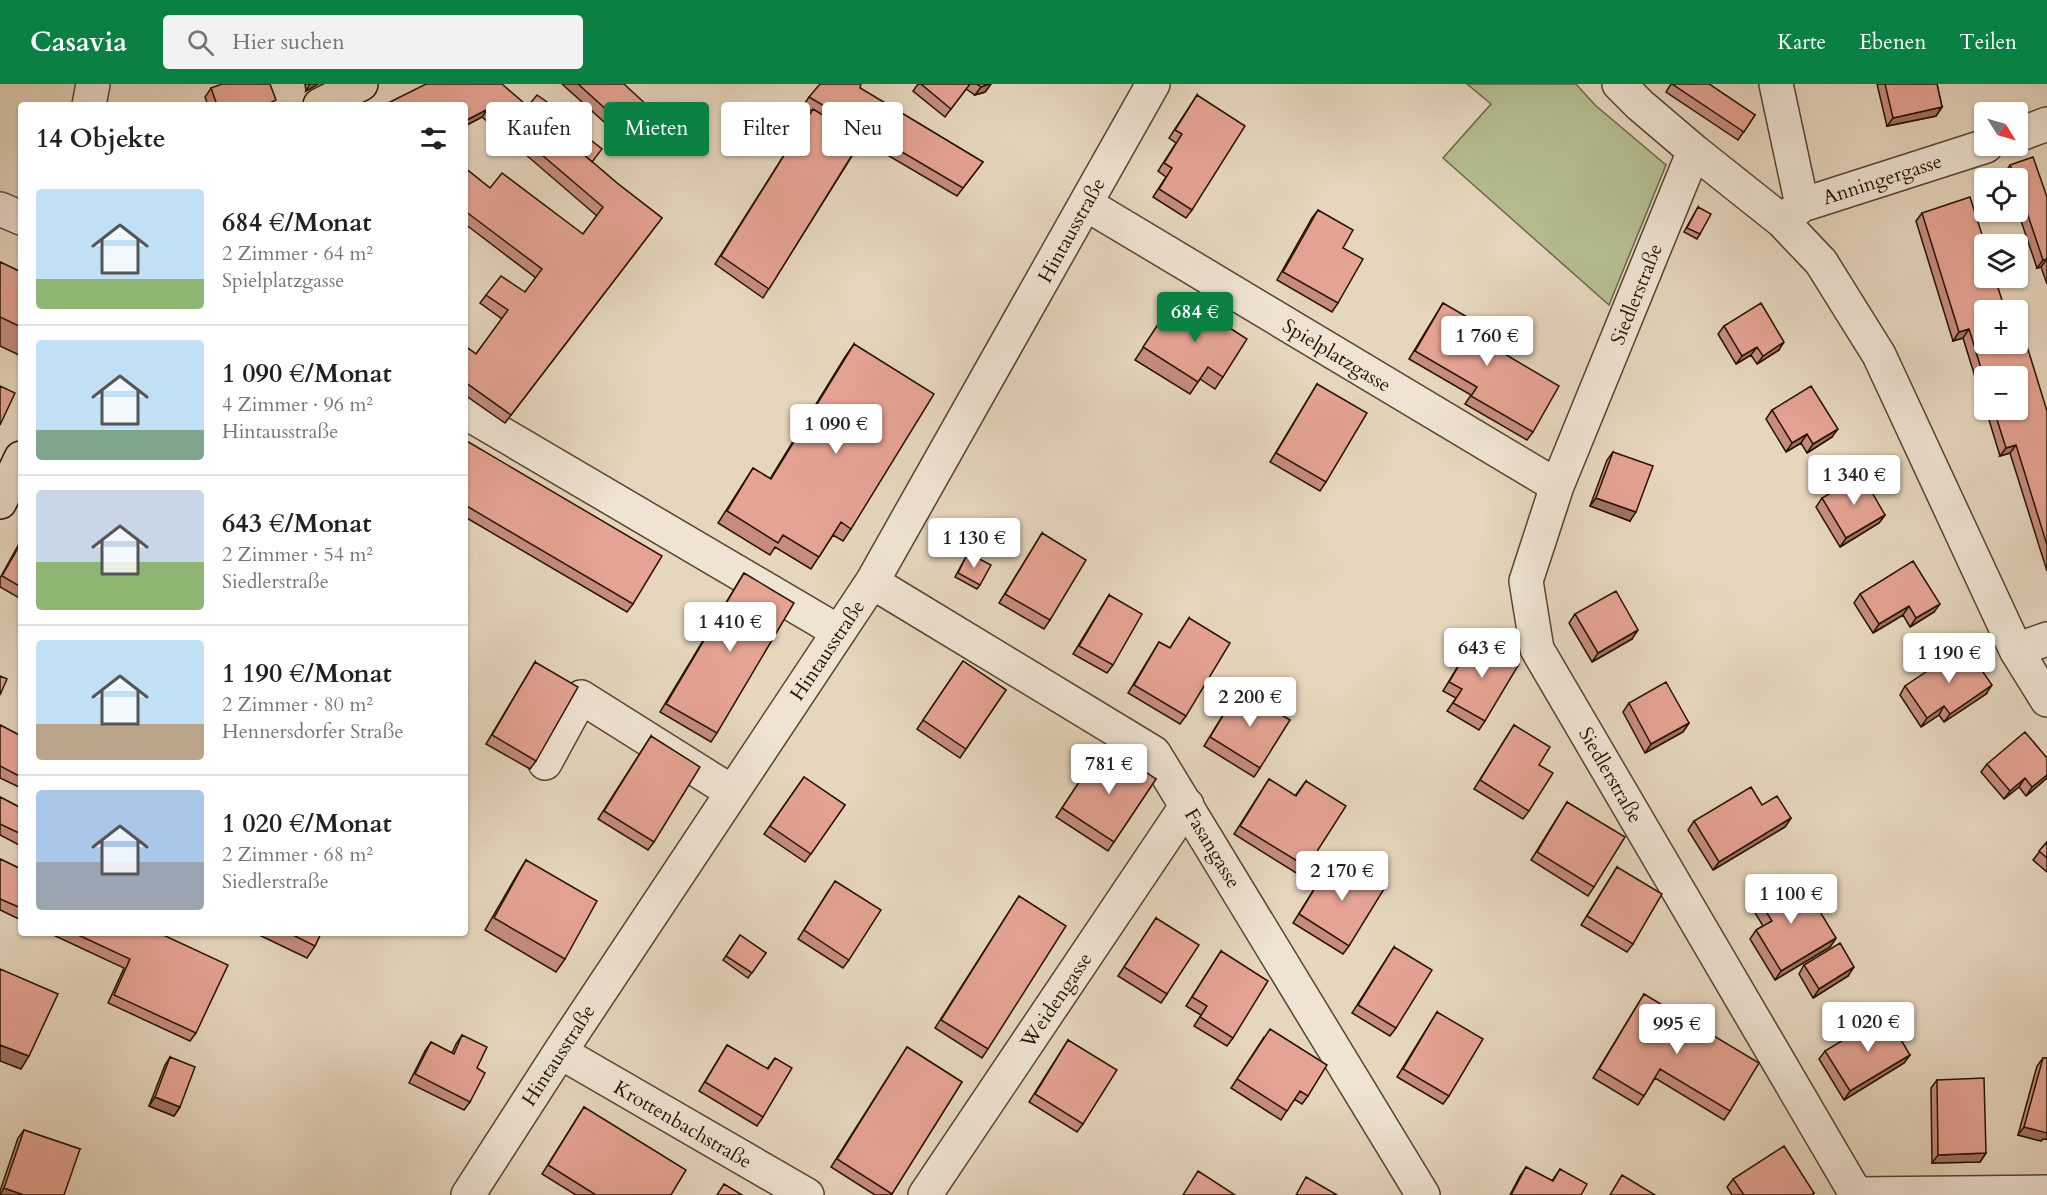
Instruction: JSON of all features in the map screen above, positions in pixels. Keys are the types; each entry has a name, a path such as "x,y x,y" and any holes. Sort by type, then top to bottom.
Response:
{"main road":[{"path":"326,102 361,84"},
{"path":"0,502 18,464"}],"street":[{"path":"90,102 93,84"},
{"name":"Hintausstraße","path":"468,1195 560,1052 872,582 1153,84"},
{"path":"1619,84 1694,151 1792,213"},
{"path":"1776,84 1792,213 1879,355 2016,650 2047,700"},
{"path":"2028,131 2047,124"},
{"name":"Anningergasse","path":"1792,213 1974,150"},
{"name":"Siedlerstraße","path":"1694,151 1557,486 1526,581 1537,649 1856,1195 2047,1192"},
{"name":"Spielplatzgasse","path":"1086,204 1557,486"},
{"path":"0,209 18,217"},
{"path":"468,414 839,632"},
{"name":"Fasangasse","path":"872,582 1154,753 1423,1195"},
{"path":"2016,650 2047,639"},
{"path":"545,763 581,697 732,792"},
{"name":"Weidengasse","path":"925,1195 1187,805"},
{"name":"Krottenbachstraße","path":"560,1052 807,1195"}],"green space":[{"path":"1467,84 1576,84 1595,105 1666,165 1609,305 1443,158 1491,104"}],"building":[{"path":"222,84 270,84 276,100 272,102 216,102 211,88"},
{"path":"426,84 502,84 523,102 486,102 486,110 468,119 468,102 390,102"},
{"path":"578,84 624,84 644,102 604,102 604,108"},
{"path":"820,84 861,84 860,88 883,102 822,102 822,105 809,97"},
{"path":"921,84 970,84 951,109"},
{"path":"1672,84 1709,84 1755,115 1744,132"},
{"path":"1885,84 1937,84 1942,107 1893,118"},
{"path":"537,95 547,102 531,102"},
{"path":"1197,95 1245,126 1192,210 1159,189 1172,168 1164,163 1182,134 1175,130"},
{"path":"813,109 822,115 822,156 851,156 769,289 721,256 784,156 810,156 810,114"},
{"path":"903,114 983,162 963,188 903,153"},
{"path":"592,141 602,149 592,162 585,156 592,156"},
{"path":"543,156 586,156 662,218 511,415 468,384 468,348 476,354 508,310 486,295 501,276 525,292 542,269 468,213 468,170 490,188 502,173 583,234 603,207"},
{"path":"2033,157 2047,197 2047,259 2043,260 2028,216 2028,168 2011,168 2010,165"},
{"path":"1970,197 1974,210 1974,222 1978,222 1982,234 1974,234 1974,288 1998,288 2002,300 1974,300 1974,345 1969,329 1959,332 1922,213"},
{"path":"1698,207 1711,214 1700,234 1687,228"},
{"path":"1318,210 1353,230 1343,248 1363,259 1338,303 1283,272"},
{"path":"0,262 18,271 18,326 0,317"},
{"path":"1189,302 1247,339 1223,377 1208,367 1198,382 1143,347 1165,314 1177,321"},
{"path":"1443,303 1505,339 1498,350 1559,386 1533,432 1471,396 1477,387 1415,351"},
{"path":"1761,303 1784,342 1763,356 1757,347 1742,356 1724,326"},
{"path":"854,344 934,394 851,529 841,522 819,557 783,535 778,543 727,511 753,468 771,479"},
{"path":"2028,349 2047,411 2047,545 2016,445 2006,448 1997,420 2028,420 2028,366 1980,366 1977,354 2028,354"},
{"path":"1317,384 1367,413 1326,482 1276,453"},
{"path":"0,386 15,393 0,425"},
{"path":"1811,386 1838,429 1813,444 1807,434 1792,443 1772,410"},
{"path":"468,442 662,556 633,604 468,507"},
{"path":"1613,452 1653,466 1636,512 1596,498"},
{"path":"1862,475 1885,515 1846,538 1822,498"},
{"path":"1042,533 1086,560 1050,620 1005,594"},
{"path":"18,548 18,585 2,576"},
{"path":"968,553 991,565 980,585 958,573"},
{"path":"1913,561 1940,604 1916,618 1909,606 1879,624 1860,594"},
{"path":"744,573 794,603 717,733 666,704"},
{"path":"1616,591 1638,630 1598,653 1575,614"},
{"path":"1109,595 1142,614 1113,665 1079,646"},
{"path":"1189,618 1230,643 1186,716 1134,685 1159,642 1170,648"},
{"path":"1475,638 1519,664 1485,721 1453,703 1462,689 1449,682"},
{"path":"1965,646 1992,685 1950,714 1944,706 1927,718 1905,686"},
{"path":"963,661 1006,690 966,749 923,720"},
{"path":"535,662 578,687 536,761 492,735"},
{"path":"0,676 7,679 0,695"},
{"path":"1666,682 1689,723 1651,744 1629,703"},
{"path":"1239,689 1290,720 1260,768 1210,737"},
{"path":"0,725 18,734 18,775 0,766"},
{"path":"1514,725 1550,747 1539,765 1553,773 1529,811 1480,780"},
{"path":"2025,732 2047,758 2047,775 2032,787 2025,778 2010,791 1987,764"},
{"path":"651,736 700,767 654,842 604,811"},
{"path":"1116,752 1156,779 1114,842 1062,808 1095,758 1107,766"},
{"path":"804,777 845,805 811,854 770,826"},
{"path":"1269,779 1296,796 1306,781 1346,806 1307,867 1240,826"},
{"path":"1751,787 1762,805 1777,796 1791,818 1719,862 1694,821"},
{"path":"0,797 18,806 18,833 0,824"},
{"path":"1567,802 1625,837 1594,887 1537,852"},
{"path":"2047,842 2047,858 2039,851"},
{"path":"1334,857 1384,889 1349,946 1299,914"},
{"path":"0,859 18,868 18,907 0,899"},
{"path":"526,860 597,901 565,959 494,918"},
{"path":"1617,867 1662,894 1633,944 1587,916"},
{"path":"1776,880 1781,888 1790,882 1802,903 1811,897 1836,938 1781,971 1756,930 1772,921 1754,893"},
{"path":"835,881 881,910 849,960 804,930"},
{"path":"1019,896 1066,926 988,1049 941,1020"},
{"path":"1156,918 1199,945 1167,994 1124,967"},
{"path":"740,935 766,953 752,973 726,956"},
{"path":"80,936 165,936 228,965 196,1033 114,995 130,959"},
{"path":"295,936 320,936 315,946"},
{"path":"1840,943 1854,967 1819,989 1804,965"},
{"path":"1394,947 1432,970 1396,1028 1358,1005"},
{"path":"1221,951 1268,981 1233,1038 1200,1017 1207,1006 1192,997"},
{"path":"0,969 58,994 29,1056 0,1045"},
{"path":"1644,994 1759,1063 1730,1111 1660,1069 1644,1096 1599,1069"},
{"path":"1437,1012 1483,1039 1449,1096 1403,1069"},
{"path":"1886,1014 1910,1055 1850,1091 1825,1051"},
{"path":"1270,1029 1327,1065 1308,1096 1300,1091 1287,1111 1237,1079"},
{"path":"462,1035 487,1047 477,1068 485,1073 470,1102 415,1074 431,1042 454,1054"},
{"path":"1068,1040 1117,1070 1083,1124 1035,1094"},
{"path":"727,1045 768,1069 775,1058 792,1068 763,1117 705,1082"},
{"path":"907,1047 962,1082 892,1194 837,1159"},
{"path":"170,1057 195,1067 180,1107 155,1097"},
{"path":"2043,1058 2047,1058 2047,1133 2024,1127"},
{"path":"1984,1078 1986,1153 1938,1155 1937,1080"},
{"path":"584,1107 686,1170 671,1195 596,1195 548,1165"},
{"path":"24,1130 80,1149 64,1195 24,1195 4,1188"},
{"path":"1784,1146 1814,1193 1811,1195 1744,1195 1733,1179"},
{"path":"1526,1167 1553,1181 1560,1169 1587,1184 1581,1195 1511,1195"},
{"path":"1198,1171 1235,1195 1183,1195"},
{"path":"1622,1175 1655,1195 1610,1195"},
{"path":"1306,1177 1337,1195 1296,1195"},
{"path":"724,1184 742,1195 717,1195"}]}
